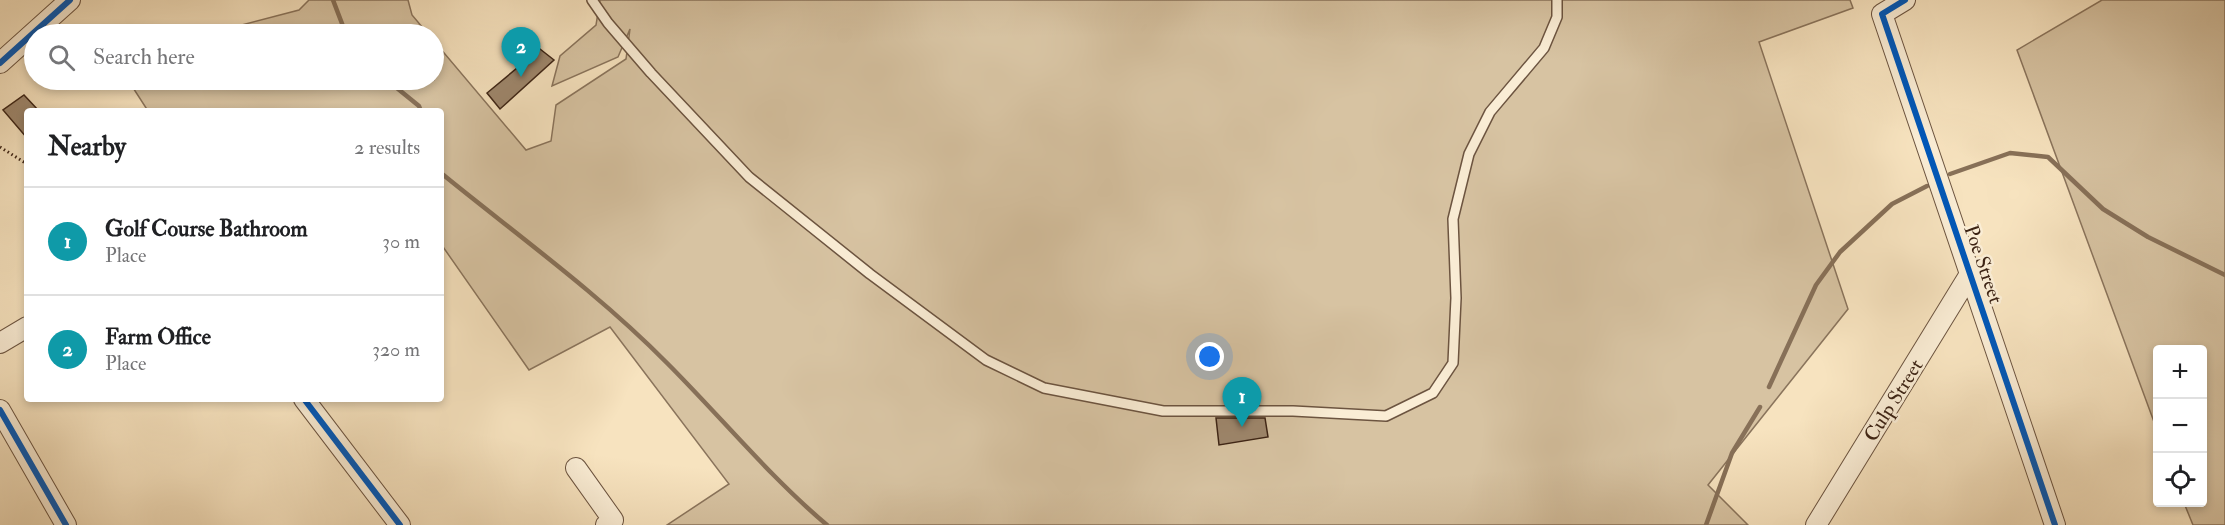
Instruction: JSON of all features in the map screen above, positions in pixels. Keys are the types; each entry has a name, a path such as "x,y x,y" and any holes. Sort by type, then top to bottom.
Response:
{"street":[{"path":"43,24 70,0"},
{"name":"Poe Street","path":"1905,0 1882,14 2055,525"},
{"path":"0,63 24,41"},
{"name":"Culp Street","path":"1816,525 1970,274"},
{"path":"0,343 24,329"},
{"path":"306,402 400,525"},
{"path":"0,410 66,525"},
{"path":"576,468 610,522"}],"lane":[{"path":"592,0 608,23 651,73 749,177 870,274 986,360 1044,388 1162,411 1293,411 1386,416 1433,393 1453,363 1456,298 1453,219 1468,154 1490,112 1544,48 1557,17 1557,0"}],"path":[{"path":"0,147 24,162"}],"shaded area":[{"path":"309,0 408,0 412,15 420,24 245,24 299,10"},
{"path":"600,0 1850,0 1853,8 1759,42 1848,309 1708,485 1748,525 667,525 729,484 610,327 529,370 444,248 444,108 146,108 134,90 444,90 444,53 526,150 551,141 556,105 626,59 630,29 618,57 552,86 560,56 596,25"},
{"path":"2102,0 2225,0 2225,525 2193,525 2186,507 2207,507 2207,345 2153,345 2153,419 2017,50"}],"building":[{"path":"540,49 554,60 500,109 487,93"},
{"path":"24,95 36,108 24,108 24,134 3,110"},
{"path":"1216,418 1265,418 1268,437 1219,445"}],"waterway":[{"path":"333,0 342,24"},
{"path":"399,90 420,108"},
{"path":"1950,174 2010,153 2048,157 2103,209 2148,237 2225,275"},
{"path":"444,175 557,265 641,337 785,487 827,525"},
{"path":"1769,387 1816,285 1840,252 1892,204 1927,186"},
{"path":"1706,525 1732,453 1760,407"}],"cycle path":[{"path":"43,24 70,0"},
{"path":"1905,0 1882,14 2055,525"},
{"path":"0,63 24,41"},
{"path":"306,402 400,525"},
{"path":"0,410 66,525"}],"place":[{"name":"Farm Office","path":"521,77"},
{"name":"Golf Course Bathroom","path":"1242,427"}]}
